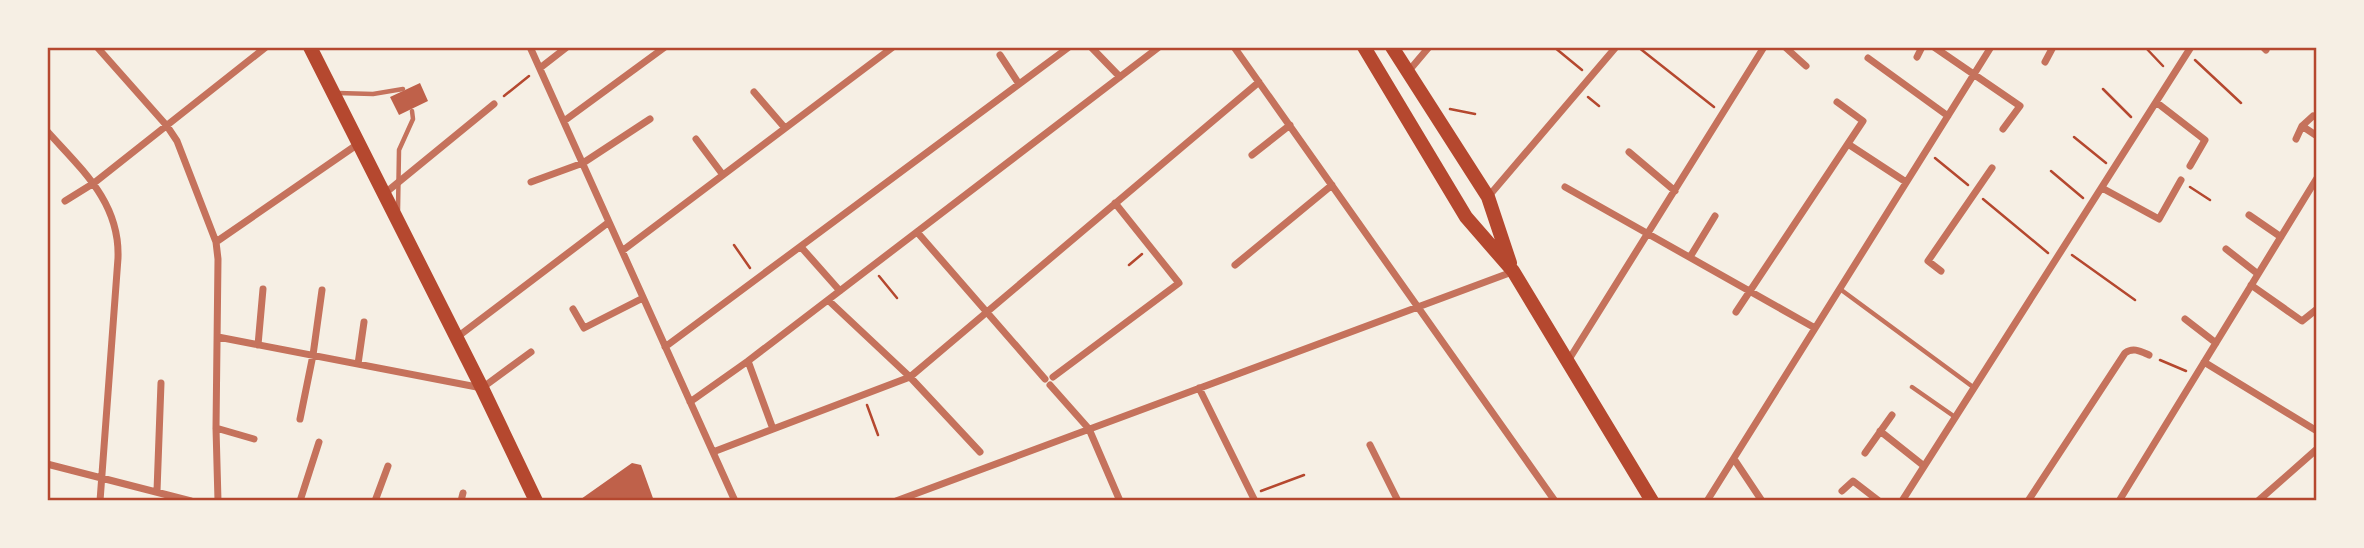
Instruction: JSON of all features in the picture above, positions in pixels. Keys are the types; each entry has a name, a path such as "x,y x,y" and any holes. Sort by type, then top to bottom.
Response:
{"main road":[{"path":"310,47 536,501"},
{"path":"1363,47 1466,217 1513,271 1653,501"},
{"path":"1392,47 1488,197 1513,271"},
{"path":"1386,85 1407,73"}],"street":[{"path":"97,47 167,126 181,152 216,242 218,501"},
{"path":"65,201 94,183 265,47"},
{"path":"530,47 735,501"},
{"path":"540,68 567,47"},
{"path":"564,121 665,47"},
{"path":"622,251 893,47"},
{"path":"666,347 1069,47"},
{"path":"1091,47 1120,77"},
{"path":"690,402 748,361 1159,47"},
{"path":"1234,47 1555,501"},
{"path":"1407,73 1429,47"},
{"path":"1488,197 1616,47"},
{"path":"1568,361 1764,47"},
{"path":"1784,47 1806,66"},
{"path":"1917,57 1922,47"},
{"path":"1934,47 2020,106 2003,128"},
{"path":"1707,501 1991,47"},
{"path":"2045,62 2053,47"},
{"path":"1902,501 2190,50"},
{"path":"1000,55 1019,84"},
{"path":"1868,58 1948,116"},
{"path":"713,452 910,377 1259,82"},
{"path":"754,92 785,128"},
{"path":"1736,312 1863,121 1837,102"},
{"path":"2156,102 2205,140 2190,166"},
{"path":"384,194 494,104"},
{"path":"2296,139 2302,127 2313,116"},
{"path":"531,182 583,163 650,119"},
{"path":"1252,155 1290,125"},
{"path":"2302,127 2317,136"},
{"path":"47,131 94,183 112,215 118,244 100,501"},
{"path":"696,139 723,175"},
{"path":"216,242 358,144"},
{"path":"1848,144 1906,183"},
{"path":"1629,152 1675,191"},
{"path":"1941,271 1928,261 1992,168"},
{"path":"2119,501 2317,178"},
{"path":"2102,188 2158,219 2181,180"},
{"path":"1235,265 1332,185"},
{"path":"1564,187 1815,328"},
{"path":"2309,191 2317,197"},
{"path":"1049,380 1179,283 1115,203"},
{"path":"2249,215 2281,237"},
{"path":"1690,257 1715,216"},
{"path":"456,338 609,222"},
{"path":"916,232 1049,380 1089,429 1120,501"},
{"path":"801,247 840,291"},
{"path":"2226,249 2258,274"},
{"path":"896,501 1513,271"},
{"path":"2251,285 2302,321 2317,309"},
{"path":"258,345 263,289"},
{"path":"300,419 322,290"},
{"path":"573,309 584,328 643,298"},
{"path":"828,300 910,377 980,452"},
{"path":"2185,318 2216,343"},
{"path":"358,364 364,322"},
{"path":"218,337 482,388 531,352"},
{"path":"2028,501 2124,353 2136,350 2149,355"},
{"path":"748,361 774,429"},
{"path":"2204,362 2317,431"},
{"path":"157,492 161,383"},
{"path":"1199,388 1254,498"},
{"path":"1865,453 1892,415"},
{"path":"216,428 254,439"},
{"path":"1880,431 1924,466"},
{"path":"300,501 319,442"},
{"path":"1370,445 1398,501"},
{"path":"2259,501 2317,449"},
{"path":"1734,458 1762,501"},
{"path":"47,464 191,501"},
{"path":"375,501 388,466"},
{"path":"1842,491 1853,481 1879,501"}],"lane":[{"path":"332,93 355,95 403,89"},
{"path":"398,222 399,150 414,119 412,111"},
{"path":"1840,289 1974,388"},
{"path":"1912,387 1955,417"}],"path":[{"path":"1554,47 1590,77"},
{"path":"1638,47 1723,114"},
{"path":"2145,47 2173,75"},
{"path":"2190,50 2241,103"},
{"path":"494,104 540,68"},
{"path":"2104,89 2141,126"},
{"path":"2074,137 2114,169"},
{"path":"1926,151 2056,259"},
{"path":"2051,171 2091,205"},
{"path":"2181,180 2210,200"},
{"path":"734,245 757,279"},
{"path":"1129,265 1150,247"},
{"path":"2063,249 2135,300"},
{"path":"871,267 897,298"},
{"path":"2149,355 2196,376"},
{"path":"863,395 878,435"},
{"path":"1254,498 1304,475"}],"building":[{"path":"420,83 428,101 399,115 390,97"},
{"path":"632,463 641,465 654,501 582,501 581,499"}]}
